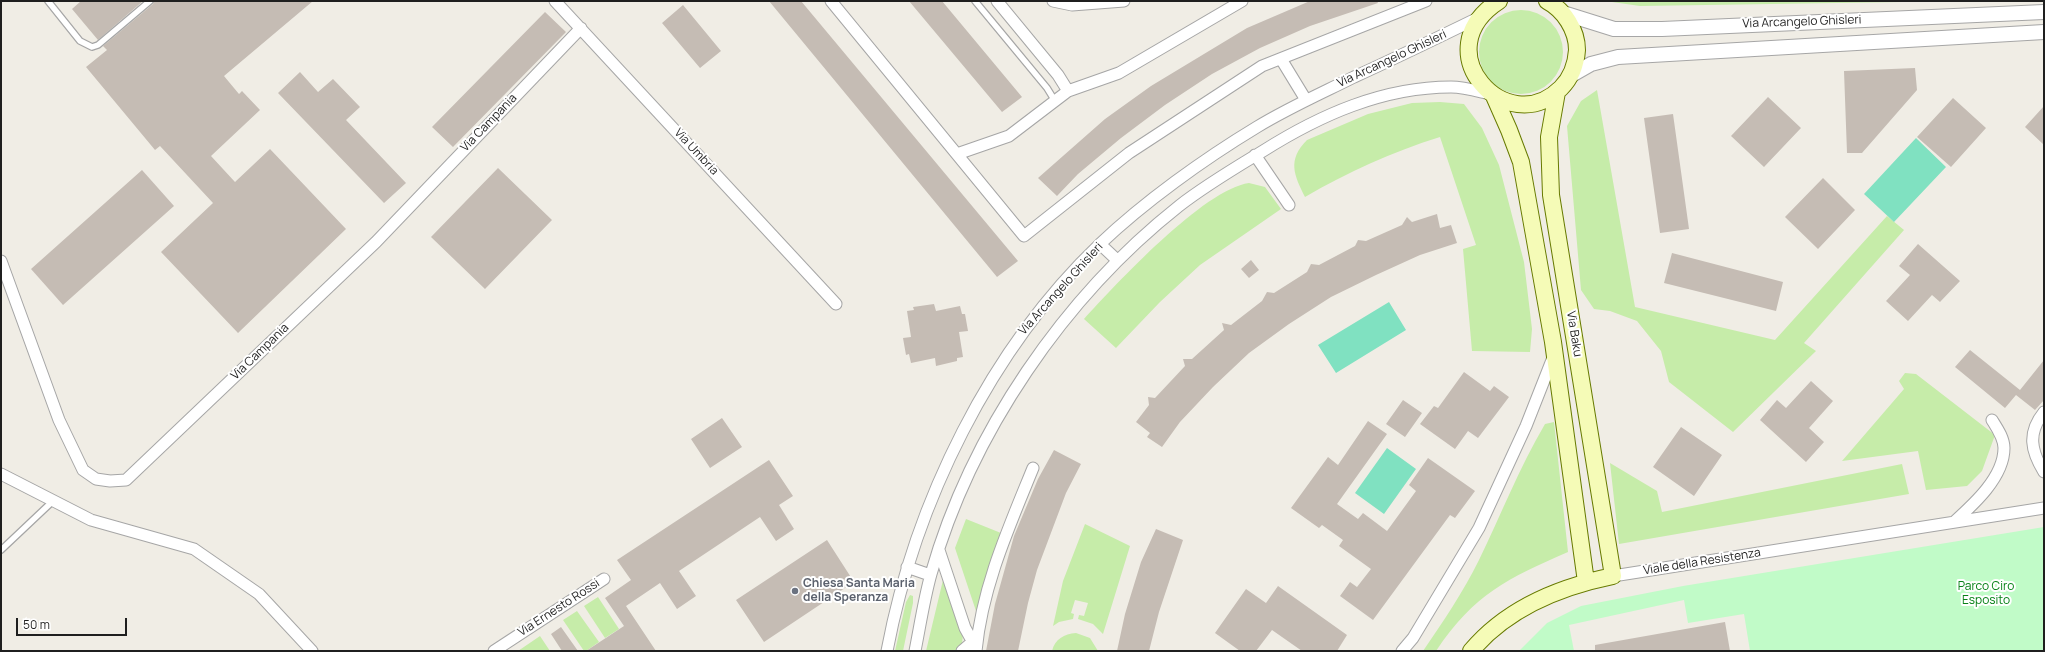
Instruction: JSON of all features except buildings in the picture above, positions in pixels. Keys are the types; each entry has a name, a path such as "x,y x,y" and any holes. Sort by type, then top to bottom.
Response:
{"main road":[{"path":"1482,1 1478,18 1470,37 1469,58 1476,78 1492,95 1508,102 1529,104 1549,97 1557,92 1570,76 1574,67 1577,50 1574,32 1563,13 1548,1"},
{"path":"1478,18 1499,1"},
{"name":"Via Baku","path":"1557,92 1549,137 1551,195 1613,576"},
{"name":"Via Baku","path":"1492,95 1509,130 1521,162 1554,354 1586,582"},
{"name":"Viale della Resistenza","path":"1471,651 1481,638 1501,622 1543,596 1586,582 1613,576"}],"street":[{"name":"Via Umbria","path":"555,1 836,304"},
{"path":"831,1 1024,236 1129,153 1262,66 1426,1"},
{"path":"998,1 1058,75 1068,91"},
{"path":"1053,1 1072,4 1124,1"},
{"path":"957,154 1009,136 1068,91 1119,73 1220,12 1242,1"},
{"name":"Via Arcangelo Ghisleri","path":"1563,13 1614,29 1628,29 2044,12"},
{"name":"Via Arcangelo Ghisleri","path":"887,651 907,567 935,489 981,398 1017,339 1054,293 1100,244 1153,200 1201,164 1258,127 1306,100 1478,18"},
{"name":"Via Campania","path":"1,261 59,420 83,470 96,479 110,481 126,480 376,242 581,28"},
{"name":"Via Arcangelo Ghisleri","path":"1570,76 1592,64 1618,57 2044,32"},
{"path":"1281,59 1306,100"},
{"name":"Via Arcangelo Ghisleri","path":"915,651 930,575 964,483 1000,415 1037,355 1068,315 1117,260 1181,205 1220,177 1296,130 1378,96 1408,90 1453,87 1492,95"},
{"path":"1256,155 1288,205"},
{"path":"1100,244 1117,260"},
{"name":"Via Baku","path":"1402,651 1413,638 1479,528 1526,426 1554,354"},
{"path":"2044,412 2033,432 2034,457 2044,472"},
{"path":"1954,522 1983,496 2000,466 2004,448 2000,432 1992,420"},
{"path":"976,645 987,595 1004,540 1033,468"},
{"path":"1,474 91,520 194,549 259,594 312,651"},
{"name":"Viale della Resistenza","path":"1613,576 2044,508"},
{"path":"939,550 965,628 976,645"},
{"path":"907,567 930,575"},
{"name":"Via Ernesto Rossi","path":"494,651 604,579"},
{"path":"962,651 969,645 976,645"}],"lane":[{"path":"48,1 80,41 92,47 98,45 150,1"},
{"path":"975,1 1047,88 1055,102"},
{"path":"1,550 54,500"}],"green space":[{"path":"1605,1 1968,1 1640,6"},
{"path":"1513,10 1529,10 1545,17 1556,28 1563,44 1563,60 1560,68 1551,82 1545,87 1529,94 1513,94 1497,87 1486,76 1479,60 1479,44 1486,28 1497,17"},
{"path":"1597,90 1635,307 1775,340 1887,216 1904,230 1804,343 1816,351 1733,432 1669,382 1661,351 1637,321 1610,311 1594,309 1581,290 1567,126 1581,101"},
{"path":"1440,102 1464,104 1482,128 1499,165 1524,262 1532,329 1530,352 1472,351 1463,249 1476,245 1440,137 1371,163 1337,179 1305,197 1298,182 1294,168 1295,161 1301,147 1307,140 1368,114 1412,103"},
{"path":"1916,138 1946,167 1894,222 1864,194"},
{"path":"1249,183 1265,187 1281,209 1200,265 1160,302 1116,348 1084,319 1138,262 1185,219 1230,189"},
{"path":"1389,302 1406,330 1336,373 1318,345"},
{"path":"1905,373 1916,374 1995,435 1982,471 1967,486 1926,490 1918,451 1842,461 1904,389 1899,381"},
{"path":"1554,422 1568,552 1527,570 1494,590 1464,615 1450,631 1436,651 1423,651 1473,572 1518,475 1545,424"},
{"path":"1387,448 1416,469 1384,514 1355,493"},
{"path":"1610,463 1657,491 1662,512 1902,464 1909,494 1619,544"},
{"path":"966,519 1001,533 977,614 955,548"},
{"path":"1085,524 1130,546 1103,634 1093,624 1078,619 1079,615 1084,616 1088,603 1075,600 1071,613 1074,614 1073,619 1059,622 1053,626 1063,581"},
{"name":"Parco Ciro Esposito","path":"2044,527 2044,651 1750,651 1744,614 1688,623 1684,600 1569,625 1574,651 1519,651 1547,623 1581,606 1683,586"},
{"path":"943,580 946,580 963,634 962,644 956,651 926,651"},
{"path":"910,595 913,596 913,603 903,651 895,651 906,602"},
{"path":"598,597 619,629 605,638 584,606"},
{"path":"577,611 599,642 586,651 584,651 563,620"},
{"path":"1076,633 1090,638 1098,651 1052,651 1058,640 1064,636"},
{"path":"540,636 550,651 518,651"}],"place":[{"name":"Chiesa Santa Maria della Speranza","path":"795,591"}]}
